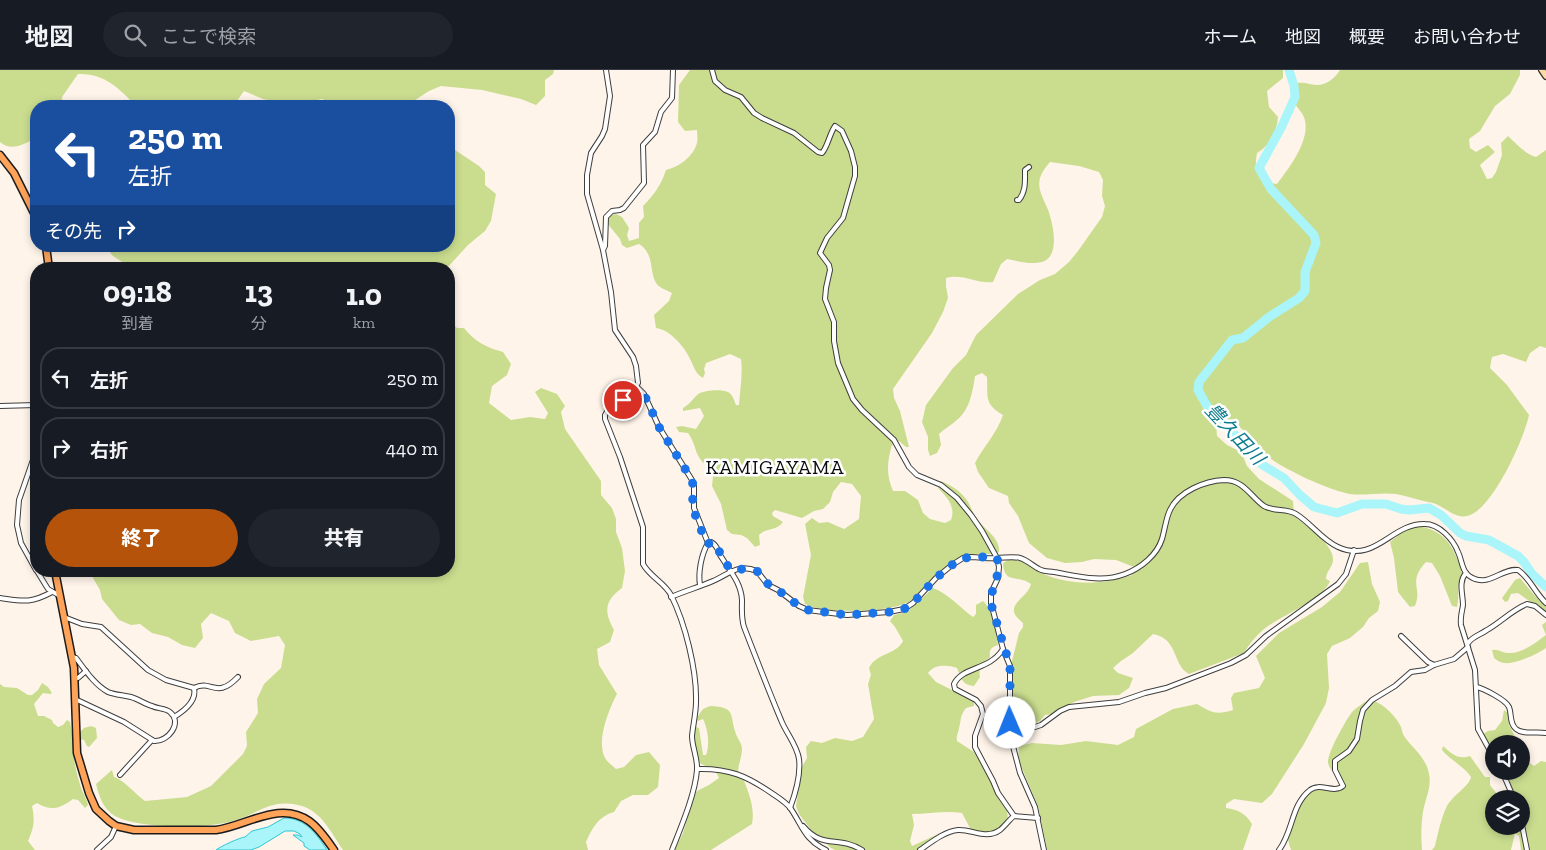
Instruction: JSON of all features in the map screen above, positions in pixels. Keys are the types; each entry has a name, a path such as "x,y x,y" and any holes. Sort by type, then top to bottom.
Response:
{"main road":[{"path":"1542,70 1546,76"},
{"path":"0,155 14,173 30,205"},
{"path":"56,577 75,678 77,752 89,793 100,814 116,826 142,831 216,830 235,826 272,813 286,812 298,814 310,821 334,850"}],"street":[{"path":"606,70 610,96 605,129 591,153 586,194 603,250 611,292 612,322 615,330 633,357 638,383 637,388 632,393 608,410 605,419 644,527 643,564 645,569 664,585 672,597 689,647 696,702 692,739 697,769 688,805 672,850"},
{"path":"603,250 606,246 604,223 606,217 612,211 624,208 644,183 643,145 656,132 661,112 672,98 673,70"},
{"path":"712,70 715,81 725,90 741,97 762,118 794,133 822,154 835,126 842,132 855,167 855,176 843,218 827,238 820,253 829,265 830,270 826,288 826,299 834,322 834,341 838,363 853,399 894,440 909,467 917,475 941,485 957,498 982,531 997,558 999,567 998,578 991,593 991,604 1003,649 1010,666 1010,735 1016,761 1035,807 1044,850"},
{"path":"1016,200 1019,200 1022,196 1025,186 1025,170 1029,167"},
{"path":"637,388 644,394 659,427 694,486 694,508 708,544 698,578 700,586"},
{"path":"0,406 30,405"},
{"path":"30,468 19,500 17,525 21,543 30,559"},
{"path":"672,597 713,581 731,570 740,569 757,571 768,584 799,606 808,610 847,615 889,612 904,609 913,603 941,574 963,558 977,557 997,558 1008,556 1019,558 1046,572 1091,578 1114,577 1125,574 1146,562 1155,552 1161,542 1167,515 1171,507 1189,490 1204,483 1224,480 1236,481 1266,507 1295,513 1335,546 1354,550 1370,550 1405,527 1428,524 1439,529 1452,542 1458,551 1466,573 1474,579 1488,579 1508,571 1518,570 1546,603"},
{"path":"708,544 711,542 718,547 721,557 731,570 740,591 741,615 744,627 782,722 796,748 799,758 799,772 790,808"},
{"path":"1010,723 1035,727 1069,707 1127,700 1166,688 1240,659 1266,636 1338,584 1346,574 1354,550"},
{"path":"1466,573 1462,579 1463,605 1460,619 1474,662 1479,732 1485,742"},
{"path":"41,577 52,592 60,596"},
{"path":"0,598 24,602 52,592"},
{"path":"1279,850 1284,843 1296,809 1308,791 1317,786 1336,789 1343,786 1336,770 1335,761 1348,751 1357,739 1360,720 1367,705 1372,700 1396,686 1411,672 1425,670 1454,659 1474,637 1487,631 1527,604 1535,606 1546,615"},
{"path":"64,617 82,624 101,627 148,670 166,680 194,688 200,686 219,689 225,688 238,677"},
{"path":"1401,636 1428,662 1434,665"},
{"path":"1003,649 993,661 964,673 954,684 955,689 976,700 982,706 983,714 975,736 975,747 998,793 1014,816"},
{"path":"72,656 76,658 94,681 108,692 130,697 166,710 174,717 175,724 169,735 158,741 152,740 124,722 75,699"},
{"path":"75,678 78,678 86,671"},
{"path":"1476,687 1505,701 1509,706 1512,724 1516,730 1546,734"},
{"path":"174,717 191,703 195,692 194,688"},
{"path":"120,774 152,740"},
{"path":"697,769 718,769 742,775 760,785 790,808 809,838 826,850"},
{"path":"920,850 950,832 958,830 985,835 993,834 1014,816 1038,818"},
{"path":"798,820 810,835 817,839 850,844 862,850"},
{"path":"97,850 111,836 116,826"},
{"path":"1524,835 1527,850"}],"green space":[{"path":"0,70 554,70 553,74 545,80 545,96 536,105 521,99 482,90 441,86 415,100 268,100 244,91 238,100 130,100 103,79 87,74 78,74 62,97 62,100 30,100 30,141 14,147 0,142"},
{"path":"690,70 1283,70 1283,78 1267,91 1269,107 1278,117 1276,128 1269,142 1257,153 1256,159 1258,175 1265,181 1277,184 1298,153 1305,135 1304,117 1295,104 1299,94 1296,83 1324,84 1340,70 1520,70 1520,75 1510,94 1495,106 1480,131 1469,139 1470,148 1476,152 1488,145 1495,152 1480,165 1487,179 1492,178 1496,172 1502,155 1501,143 1508,136 1532,156 1536,157 1546,150 1546,348 1540,346 1530,353 1526,362 1503,354 1492,357 1490,368 1507,385 1529,415 1521,440 1506,473 1487,501 1477,511 1467,516 1458,516 1433,503 1401,495 1350,494 1325,486 1299,475 1266,455 1242,429 1226,419 1216,423 1217,436 1227,445 1241,452 1247,466 1259,479 1293,501 1294,516 1329,548 1333,560 1326,576 1326,579 1330,581 1326,588 1310,601 1264,629 1244,653 1189,674 1180,665 1167,641 1153,634 1133,653 1113,668 1118,673 1133,678 1129,688 1119,695 1093,696 1074,702 1052,714 1045,715 1040,721 1032,724 1014,720 1011,715 1012,661 1023,623 1014,612 1014,607 1029,590 1031,584 1009,577 1004,570 1003,563 1010,559 1016,560 1052,577 1086,583 1110,581 1132,575 1134,567 1116,560 1094,559 1065,563 1047,558 1029,543 1018,516 1009,503 1008,496 989,488 978,472 975,463 1003,415 993,407 988,399 987,377 982,373 975,376 968,405 962,415 939,434 941,445 937,453 930,456 928,437 922,422 926,405 953,368 966,355 976,335 1018,294 1040,280 1055,274 1078,251 1102,217 1105,206 1102,196 1103,180 1099,172 1079,166 1050,162 1041,175 1039,186 1053,228 1054,242 1051,255 1038,263 1007,259 1001,264 993,282 981,282 958,277 946,278 948,298 943,312 932,333 893,389 909,447 906,447 899,441 892,445 888,468 893,491 905,491 918,500 923,513 930,519 945,523 951,520 952,511 947,499 938,488 940,481 951,486 964,496 975,517 994,537 999,547 999,552 967,555 954,561 941,571 917,596 901,605 858,611 814,607 805,604 803,597 811,555 805,524 812,518 819,523 828,522 844,529 859,519 861,496 852,484 841,482 833,492 830,502 823,509 814,511 802,518 775,510 772,513 773,516 783,522 778,527 764,531 759,535 760,545 755,547 747,538 732,534 727,530 721,504 712,486 713,477 710,468 698,456 688,433 679,432 676,427 682,426 696,429 704,416 700,408 683,411 683,408 698,394 703,392 718,390 728,392 736,405 739,405 742,376 741,359 730,354 706,363 703,378 698,374 688,354 680,344 671,335 656,328 654,315 669,301 672,293 656,283 645,249 639,244 627,248 622,245 620,239 607,223 609,216 616,214 622,217 629,228 627,235 629,241 639,238 639,223 644,217 643,206 657,190 666,170 685,161 695,148 697,130 685,131 678,122 679,85"},
{"path":"455,150 485,172 485,185 496,194 491,221 485,231 468,245 452,262 122,262 110,252 455,252"},
{"path":"455,326 464,328 481,343 503,352 511,364 507,375 492,386 489,403 511,420 530,417 545,419 548,413 535,392 541,388 557,394 565,406 561,412 565,429 601,481 601,495 612,508 616,519 616,532 622,548 625,571 622,588 612,598 607,607 608,618 614,630 610,642 597,649 599,665 617,694 605,725 602,743 603,751 606,759 616,769 624,767 636,755 649,752 660,765 658,787 648,795 633,795 621,801 614,812 604,816 594,827 586,842 588,850 343,850 321,818 309,809 291,804 273,805 242,818 221,824 173,826 126,820 115,816 105,806 100,798 96,784 112,770 114,777 122,781 145,801 187,797 211,786 243,754 247,746 246,732 258,713 257,699 264,684 281,668 285,645 279,636 251,641 235,633 229,621 211,613 201,624 203,638 195,648 182,645 168,637 152,633 140,624 131,625 119,620 102,599 100,590 92,577 455,577"},
{"path":"1416,526 1434,531 1447,541 1452,548 1462,573 1459,582 1457,607 1452,606 1440,576 1432,563 1426,562 1417,575 1417,600 1415,606 1410,607 1398,592 1390,542 1402,532"},
{"path":"1368,562 1372,584 1380,602 1378,611 1350,638 1332,646 1327,654 1329,688 1326,703 1304,744 1272,794 1262,803 1234,799 1226,804 1226,808 1241,813 1252,824 1243,850 1047,850 1038,806 1018,759 1019,746 1032,743 1061,745 1086,741 1118,745 1134,737 1136,729 1173,709 1197,704 1214,712 1233,710 1231,698 1234,693 1259,688 1265,678 1256,656 1279,633 1322,607 1340,592 1360,563"},
{"path":"1520,578 1546,606 1546,613 1518,593 1511,594 1508,601 1505,602 1502,598 1515,580"},
{"path":"933,588 949,597 973,617 976,614 976,605 983,601 994,622 998,645 991,649 990,657 982,666 980,677 974,686 964,683 957,668 941,666 934,668 928,673 936,682 974,701 974,706 966,708 962,714 957,741 974,752 992,782 999,800 1007,811 1008,819 996,830 983,832 971,830 962,813 912,814 914,825 910,841 912,846 947,830 920,850 835,850 811,830 799,814 796,806 802,767 807,758 806,747 811,741 822,743 835,738 852,741 863,737 874,719 868,684 871,675 869,668 876,659 896,649 903,641 890,621 894,615 907,612"},
{"path":"1546,622 1546,635 1542,625"},
{"path":"1546,635 1546,648 1532,656 1509,663 1494,658 1492,650 1508,653 1518,652"},
{"path":"42,683 52,693 43,693 34,704 38,716 44,716 52,720 58,727 67,720 70,722 72,733 79,733 84,728 91,726 96,728 97,738 89,747 84,740 79,739 73,745 73,755 80,786 88,805 85,808 78,800 73,799 56,808 42,806 37,803 32,806 33,824 28,841 35,850 0,850 0,684 4,687 17,688 28,695 32,695"},
{"path":"1368,700 1382,705 1395,717 1401,726 1404,736 1422,758 1427,768 1430,784 1422,817 1422,850 1291,850 1288,833 1289,824 1291,815 1300,800 1315,790 1339,790 1344,785 1329,766 1328,758 1349,716"},
{"path":"710,706 724,708 731,713 736,734 742,747 738,773 743,778 751,801 753,812 752,824 711,850 674,850 683,833 693,798 697,791 719,778 716,772 698,762 694,734 696,727 699,728 703,755 706,755 708,737 706,727 703,719 698,721 696,719 703,709"},
{"path":"1504,710 1508,713 1509,725 1514,735 1485,735 1485,738 1483,734 1495,730 1502,721"},
{"path":"1443,746 1459,757 1470,756 1485,777 1485,780 1490,780 1490,785 1494,790 1485,790 1485,835 1515,835 1511,850 1432,850 1435,846 1446,808 1470,781 1471,777 1442,750"},
{"path":"1541,761 1546,762 1546,850 1521,850 1518,835 1530,835 1530,790 1513,790 1508,780 1530,780 1530,763 1534,766"}],"water":[{"path":"284,818 304,824 314,832 327,850 310,850 293,835 302,837 300,834 294,831 285,831 251,850 216,850 230,842 245,837 252,831 268,827"}],"waterway":[{"name":"豊久田川","path":"1289,70 1295,97 1282,126 1259,168 1271,189 1314,235 1316,243 1305,272 1305,291 1299,298 1269,317 1243,338 1232,340 1199,382 1198,390 1211,413 1227,426 1261,464 1284,478 1314,507 1337,513 1362,504 1386,504 1410,510 1429,508 1441,515 1460,533 1466,536 1489,540 1518,556 1532,574 1546,587"}],"district":[{"name":"KAMIGAYAMA","path":"775,467"}],"route":[{"path":"623,400 637,388 644,394 659,427 692,480 696,516 708,544 711,542 718,547 721,557 731,570 757,571 768,584 799,606 808,610 847,615 904,609 913,603 936,578 963,558 997,558 999,567 998,578 991,593 991,604 1003,649 1010,666 1010,723"}]}
